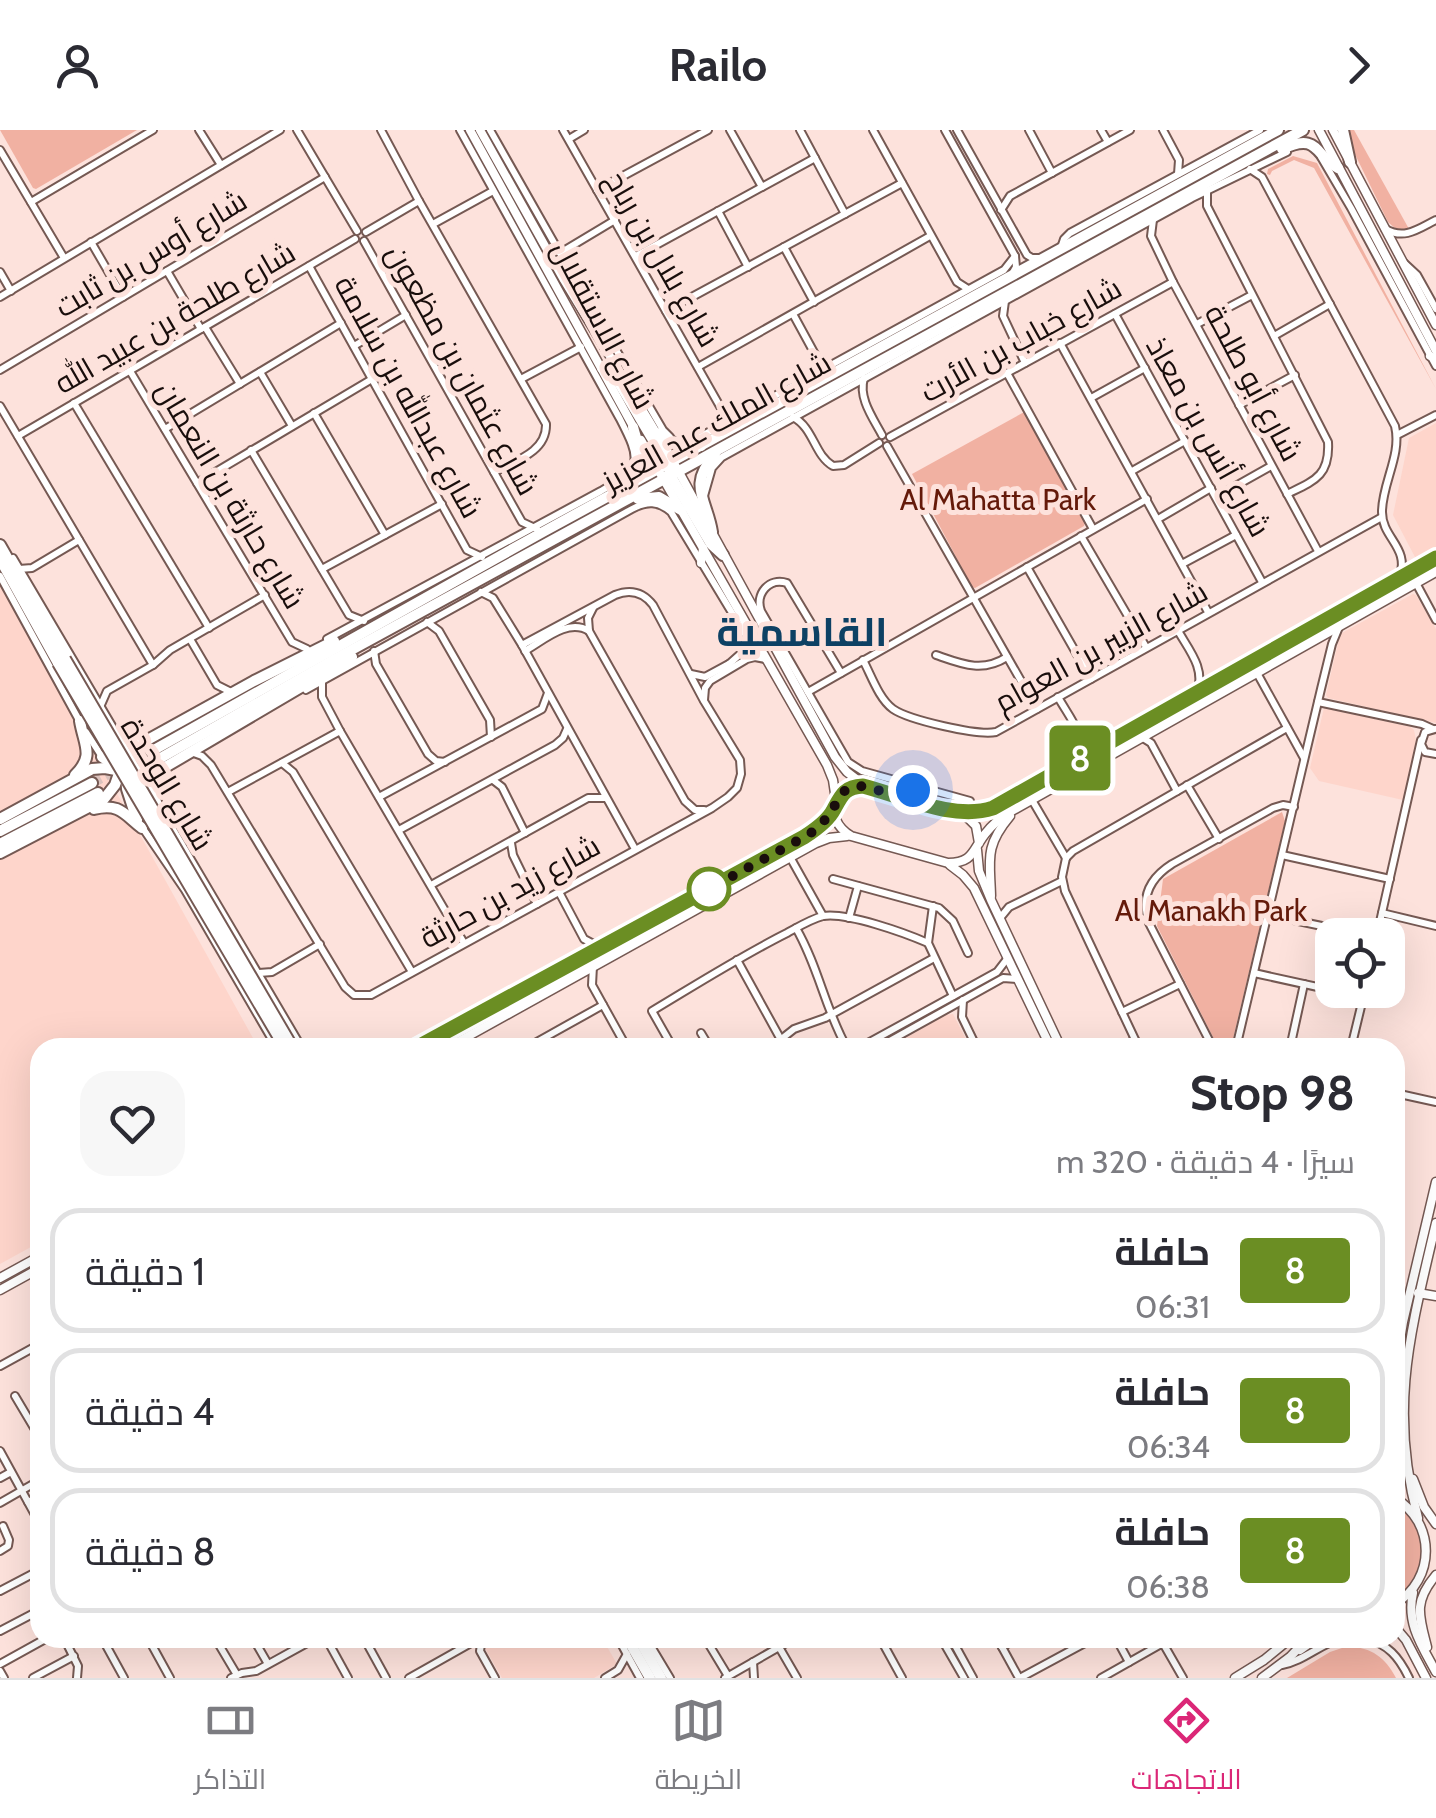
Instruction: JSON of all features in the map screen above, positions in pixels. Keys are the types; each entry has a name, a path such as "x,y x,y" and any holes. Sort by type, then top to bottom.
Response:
{"highway":[{"name":"شارع الملك عبد العزيز","path":"1064,258 1077,234 1278,130"},
{"name":"شارع الملك عبد العزيز","path":"155,754 543,546 669,471 739,420 806,388 890,337 979,300 1132,227 1214,184 1303,130"},
{"path":"1343,130 1350,162"},
{"path":"1266,150 1311,144 1338,168"},
{"name":"شارع الملك عبد العزيز","path":"155,754 348,635 539,530 618,498 629,486 722,448 925,341 1009,278 1047,257 1064,258"},
{"path":"602,368 619,383 711,544 723,555"},
{"path":"806,388 813,374"},
{"path":"629,486 642,460 633,427"},
{"path":"660,432 672,443 702,446"},
{"path":"712,532 700,494 701,478 722,448"},
{"path":"602,492 618,498 654,497 681,510"},
{"name":"شارع الوحدة","path":"0,545 275,1038"},
{"path":"543,546 556,550"},
{"name":"شارع الوحدة","path":"0,559 287,1038"},
{"path":"69,781 122,770 155,754 213,703 348,635"},
{"path":"0,853 108,796 122,770 155,754 190,752 346,661 376,638"},
{"path":"0,819 69,781 81,770 87,756 80,722"},
{"path":"116,735 155,754 160,773 155,782 156,802"},
{"path":"116,735 122,770 140,824"},
{"path":"122,770 156,802"},
{"path":"0,832 95,788 0,844"},
{"path":"84,811 114,806 140,824"},
{"path":"635,1648 658,1677"},
{"path":"646,1648 658,1677"}],"main road":[{"path":"1319,130 1434,355"},
{"path":"1333,130 1436,325"},
{"name":"شارع الاستقلال","path":"480,131 482,153 533,242 660,432 681,510 820,753 833,780 835,818 851,836"},
{"name":"شارع الاستقلال","path":"480,131 524,209 633,427 712,532 830,748 844,769 868,787"},
{"path":"479,164 482,153"},
{"path":"1356,200 1356,218"},
{"path":"524,209 537,213"},
{"path":"521,238 533,242"},
{"path":"554,298 568,269"},
{"path":"620,418 633,427"},
{"path":"701,563 702,548"},
{"path":"958,813 993,808 1398,579 1414,563 1436,558"},
{"path":"464,1038 825,839 851,836 942,861 960,862 970,857 994,823 1016,808 1436,572"},
{"path":"1340,626 1347,616 1368,603 1368,596"},
{"path":"778,654 780,642"},
{"path":"790,717 801,719"},
{"path":"830,731 830,748"},
{"path":"820,753 821,773"},
{"path":"1058,786 1057,780 1070,764"},
{"path":"435,1038 804,837 820,825 840,795 858,786 969,817 976,826 979,870 1021,976 1055,1038"},
{"path":"992,903 988,870 991,848 1016,808"},
{"path":"942,861 970,883 1007,957 1013,957 1047,1038"},
{"path":"440,1038 446,1032"},
{"path":"1405,1597 1422,1579 1428,1551 1405,1447 1405,1375 1410,1312 1436,1182"},
{"path":"1405,1331 1420,1294 1436,1223"},
{"path":"1420,1251 1415,1289 1420,1294 1436,1296"},
{"path":"0,1278 30,1262"},
{"path":"0,1290 30,1274"},
{"path":"1405,1313 1410,1312"},
{"path":"1405,1447 1420,1498 1436,1524"},
{"path":"1405,1504 1436,1534"},
{"path":"1422,1579 1436,1572"},
{"path":"1428,1656 1419,1608 1436,1572"},
{"path":"1414,1590 1411,1618 1436,1672"},
{"path":"1405,1639 1426,1678"},
{"path":"1405,1647 1418,1662"},
{"path":"1235,1678 1280,1648"},
{"path":"1296,1652 1299,1648"},
{"path":"1262,1678 1302,1648"}],"street":[{"path":"30,202 153,130"},
{"path":"200,130 221,165"},
{"path":"0,297 280,130"},
{"name":"شارع عثمان بن مظعون","path":"298,130 522,522 539,530"},
{"path":"381,130 546,424 546,436 535,450 494,472"},
{"name":"شارع الاستقلال","path":"460,130 633,445 634,463 627,475 539,530 520,536"},
{"name":"شارع بلال بن رباح","path":"564,130 722,410 739,420"},
{"path":"568,139 584,130"},
{"path":"597,190 708,130"},
{"path":"730,130 762,187"},
{"path":"800,130 845,214"},
{"path":"874,130 956,282 1004,319"},
{"path":"945,130 1015,256 1016,266 1009,278"},
{"path":"957,130 1029,257 1047,257"},
{"path":"1030,130 1052,173"},
{"path":"1101,130 1108,142"},
{"path":"1001,210 1010,196 1130,130"},
{"path":"1163,130 1179,160 1178,174"},
{"name":"شارع الملك عبد العزيز","path":"1128,207 1178,174 1199,168 1260,130"},
{"name":"شارع الاستقلال","path":"480,131 537,213 660,432"},
{"path":"1235,144 1237,131 1248,136"},
{"name":"شارع الملك عبد العزيز","path":"1132,227 1294,148 1305,148 1321,157 1356,218"},
{"path":"0,150 64,258"},
{"path":"636,256 815,158"},
{"path":"1179,160 1199,168"},
{"path":"1262,177 1264,163"},
{"path":"1249,169 1262,177 1393,422 1397,434 1382,516 1401,554 1398,579"},
{"name":"شارع أوس بن ثابت","path":"0,370 325,177"},
{"path":"666,311 902,183"},
{"path":"1207,206 1214,184"},
{"path":"433,224 494,191"},
{"path":"993,196 1010,196"},
{"path":"1192,198 1207,206 1326,434 1329,450 1322,474 1287,494"},
{"name":"شارع طلحة بن عبيد الله","path":"18,436 419,201"},
{"path":"718,210 748,267"},
{"path":"1356,218 1434,355 1436,366"},
{"path":"560,253 615,220"},
{"path":"1132,227 1151,236 1153,220"},
{"path":"1436,220 1411,233 1402,244 1401,259 1417,275 1436,310"},
{"path":"1384,228 1395,234 1411,233"},
{"path":"698,367 930,236"},
{"name":"شارع أبو طلحة","path":"1151,236 1318,551"},
{"path":"1006,238 1016,250 1022,246"},
{"path":"90,242 123,297"},
{"path":"784,247 814,302"},
{"name":"شارع الملك عبد العزيز","path":"979,300 1015,256"},
{"name":"شارع الملك عبد العزيز","path":"660,432 689,441 739,420 829,365 890,337 955,296 1005,301 1064,258"},
{"name":"شارع عبدالله بن سلامة","path":"309,266 467,550 464,567"},
{"path":"167,271 240,384"},
{"path":"0,272 10,291"},
{"path":"955,296 956,282"},
{"name":"شارع خباب بن الأرت","path":"885,440 1173,282"},
{"path":"1197,324 1252,295"},
{"path":"1005,301 1004,319 1025,363"},
{"path":"1274,336 1330,304"},
{"path":"793,314 818,358 829,365"},
{"name":"شارع أنس بن معاذ","path":"1115,314 1262,582"},
{"path":"354,346 406,315"},
{"path":"164,429 341,323"},
{"name":"شارع الملك عبد العزيز","path":"704,506 710,472 718,459 925,341"},
{"path":"1060,343 1208,612"},
{"path":"522,380 581,348"},
{"path":"813,374 818,358"},
{"path":"1090,398 1144,368"},
{"name":"شارع حارثة بن النعمان","path":"130,371 292,642 290,658"},
{"path":"260,372 292,426"},
{"path":"1007,373 1093,530"},
{"path":"1240,404 1294,375"},
{"path":"197,482 372,378"},
{"path":"864,378 862,394 885,440 1037,709"},
{"path":"848,387 862,394"},
{"path":"74,404 209,628"},
{"path":"0,406 152,664"},
{"path":"721,425 722,410"},
{"path":"808,410 807,427 825,461 833,466 849,462 885,440"},
{"path":"314,413 385,535"},
{"path":"779,416 793,417 807,427"},
{"path":"1397,434 1436,416"},
{"path":"0,428 10,422"},
{"path":"1132,471 1185,441"},
{"path":"251,450 349,615 348,635"},
{"path":"1216,497 1272,466"},
{"path":"1158,519 1211,488"},
{"path":"808,692 1147,499"},
{"name":"شارع الملك عبد العزيز","path":"287,696 322,681 642,504 658,503 671,512 701,563"},
{"path":"322,569 442,504"},
{"name":"شارع الزبير بن العوام","path":"863,660 889,705 905,714 967,731 996,732 1382,516"},
{"name":"شارع عثمان بن مظعون","path":"520,536 522,522"},
{"path":"1372,522 1386,526"},
{"path":"1182,564 1236,535"},
{"path":"0,536 116,735"},
{"name":"شارع الملك عبد العزيز","path":"272,671 307,649 348,635 364,621 520,536"},
{"path":"1082,536 1146,648"},
{"path":"20,569 32,568 79,540"},
{"name":"شارع عبدالله بن سلامة","path":"467,550 482,557"},
{"path":"1401,554 1414,563"},
{"path":"701,563 747,640 744,652 728,664"},
{"path":"1028,567 1091,679"},
{"path":"0,576 80,722 122,770"},
{"path":"841,672 787,582 776,581 762,592 758,602 761,611 844,758 856,769 970,801"},
{"path":"493,598 494,583"},
{"path":"1416,583 1436,620"},
{"path":"480,592 493,598 524,648 635,850"},
{"path":"524,648 598,604 627,592 644,596 653,604 741,766 736,788 709,810 697,810 684,801"},
{"path":"146,652 157,655 170,650 265,596"},
{"path":"589,631 590,614 598,604"},
{"path":"349,615 364,621"},
{"path":"426,622 439,631 490,720 491,737"},
{"path":"524,648 568,627 582,626 589,631 684,801 686,815 680,825"},
{"path":"1238,1038 1330,649 1340,626"},
{"path":"1177,630 1200,670 1222,678"},
{"path":"688,673 705,676 749,652 753,634"},
{"path":"1318,638 1330,649"},
{"path":"190,639 217,685 213,703"},
{"name":"شارع حارثة بن النعمان","path":"292,642 307,649"},
{"path":"100,707 107,691 170,650"},
{"path":"374,650 376,664 428,754 436,761 446,762"},
{"path":"936,656 980,668 1007,656"},
{"path":"704,701 704,688 710,682 751,658 770,668"},
{"path":"1197,692 1200,670"},
{"path":"1257,673 1305,759"},
{"path":"322,681 322,696 340,731 464,943"},
{"path":"217,685 233,692"},
{"path":"307,689 322,696"},
{"path":"542,709 548,692"},
{"path":"1058,697 1081,737 1079,759"},
{"path":"1318,702 1435,729"},
{"path":"380,798 542,709 560,713"},
{"path":"1414,723 1422,748 1433,755"},
{"path":"399,830 555,745 568,728"},
{"path":"1381,918 1421,738 1435,729"},
{"path":"228,792 340,731"},
{"path":"1288,732 1300,740 1310,732"},
{"path":"1134,1038 1062,881 1066,858 1177,791 1288,732"},
{"path":"1081,737 1103,745"},
{"path":"1142,738 1151,743 1177,791"},
{"path":"190,752 207,760 320,944 272,972 258,973"},
{"path":"1414,765 1420,757 1433,755"},
{"path":"293,772 294,756"},
{"path":"282,763 293,772 412,972"},
{"path":"492,779 504,790 525,834"},
{"path":"906,798 917,785"},
{"path":"917,785 924,803"},
{"path":"1188,785 1218,838"},
{"path":"431,885 588,798 606,798"},
{"path":"1032,800 1066,858"},
{"path":"156,802 296,1038"},
{"path":"1208,1038 1147,919 1150,884 1158,874 1218,838 1278,806 1294,807"},
{"name":"شارع زيد بن حارثة","path":"320,944 349,992 371,994 709,810"},
{"path":"140,824 275,1038"},
{"path":"511,842 537,904"},
{"path":"1282,856 1390,880"},
{"path":"790,857 823,916"},
{"path":"833,879 945,912 954,920 968,953"},
{"path":"999,918 1008,907 1062,881"},
{"path":"849,918 858,886"},
{"path":"559,892 584,939 585,950 580,960"},
{"path":"992,903 1008,907"},
{"path":"934,906 928,944 953,996"},
{"path":"1382,913 1436,926"},
{"path":"1268,915 1315,925"},
{"path":"667,1038 652,1011 737,960 823,916 849,918 928,944"},
{"path":"796,928 842,1038"},
{"path":"584,939 601,948"},
{"path":"877,1038 1000,970 1007,957"},
{"path":"737,960 780,1038 934,958"},
{"path":"594,965 592,985 621,1038"},
{"path":"266,986 272,972"},
{"path":"1254,973 1315,986"},
{"path":"574,976 592,985"},
{"path":"895,1038 1003,978 1021,976"},
{"path":"1122,1012 1180,984"},
{"path":"1292,1038 1304,984"},
{"path":"972,986 962,1016 972,1038"},
{"path":"545,1038 603,1005"},
{"path":"1353,1038 1360,1008"},
{"path":"946,1009 962,1016"},
{"path":"701,1033 704,1038"},
{"path":"1405,1094 1436,1102"},
{"path":"1423,1279 1426,1289 1436,1296"},
{"path":"1410,1312 1436,1296"},
{"path":"0,1366 30,1350"},
{"path":"15,1396 30,1421"},
{"path":"0,1452 30,1506"},
{"path":"0,1478 11,1472"},
{"path":"0,1503 30,1486"},
{"path":"0,1551 10,1540 3,1526"},
{"path":"0,1591 30,1575"},
{"path":"0,1630 30,1615"},
{"path":"0,1664 30,1648"},
{"path":"69,1648 78,1666 77,1678"},
{"path":"108,1648 124,1678"},
{"path":"154,1648 170,1678"},
{"path":"221,1648 238,1676 298,1648"},
{"path":"259,1648 268,1664"},
{"path":"332,1648 348,1678"},
{"path":"370,1648 386,1678"},
{"path":"409,1678 463,1648"},
{"path":"480,1648 495,1678"},
{"path":"624,1648 638,1674"},
{"path":"711,1648 727,1677 777,1648"},
{"path":"780,1648 798,1678"},
{"path":"886,1648 902,1678"},
{"path":"947,1648 964,1678"},
{"path":"956,1648 973,1678"},
{"path":"1003,1648 1020,1678 1076,1648"},
{"path":"1121,1648 1129,1662"},
{"path":"1101,1678 1150,1648"},
{"path":"1166,1648 1182,1678"},
{"path":"1280,1665 1318,1648"},
{"path":"1389,1648 1410,1678"},
{"path":"618,1670 627,1654"},
{"path":"33,1678 74,1656"},
{"path":"753,1662 754,1678"},
{"path":"605,1678 627,1668 638,1674"},
{"path":"0,1672 4,1678"}],"shaded area":[{"path":"1436,423 1436,548 1416,559 1393,515 1409,438"},
{"path":"0,583 253,1038 30,1038 30,1248 0,1264"},
{"path":"1413,594 1436,629 1436,723 1328,698 1340,634"},
{"path":"1324,708 1414,730 1416,740 1403,800 1319,781 1310,768"},
{"path":"953,1014 965,1038 904,1038"},
{"path":"485,1648 608,1648 617,1664 594,1678 502,1678"}],"green space":[{"path":"0,130 137,130 36,189"},
{"path":"1346,130 1354,130 1409,229 1398,231 1388,222"},
{"path":"1293,156 1317,163 1436,389 1314,168 1294,160 1267,174 1268,169"},
{"name":"Al Mahatta Park","path":"1026,411 1085,523 975,588 912,474"},
{"name":"Al Manakh Park","path":"1282,812 1285,821 1233,1038 1213,1038 1157,926 1163,879"},
{"path":"1405,1512 1415,1526 1422,1551 1415,1577 1407,1588"},
{"path":"1364,1649 1387,1664 1396,1678 1287,1678 1330,1652"}],"tunnel":[{"path":"92,783 152,751"}],"bus line":[{"name":"8","path":"435,1038 804,837 824,821 848,788 863,786 958,813 993,808 1436,558"}],"district":[{"name":"القاسمية","path":"802,632"}],"route":[{"path":"709,889 705,891 810,834 830,815 837,799 848,788 863,786 906,798 913,790"}]}
